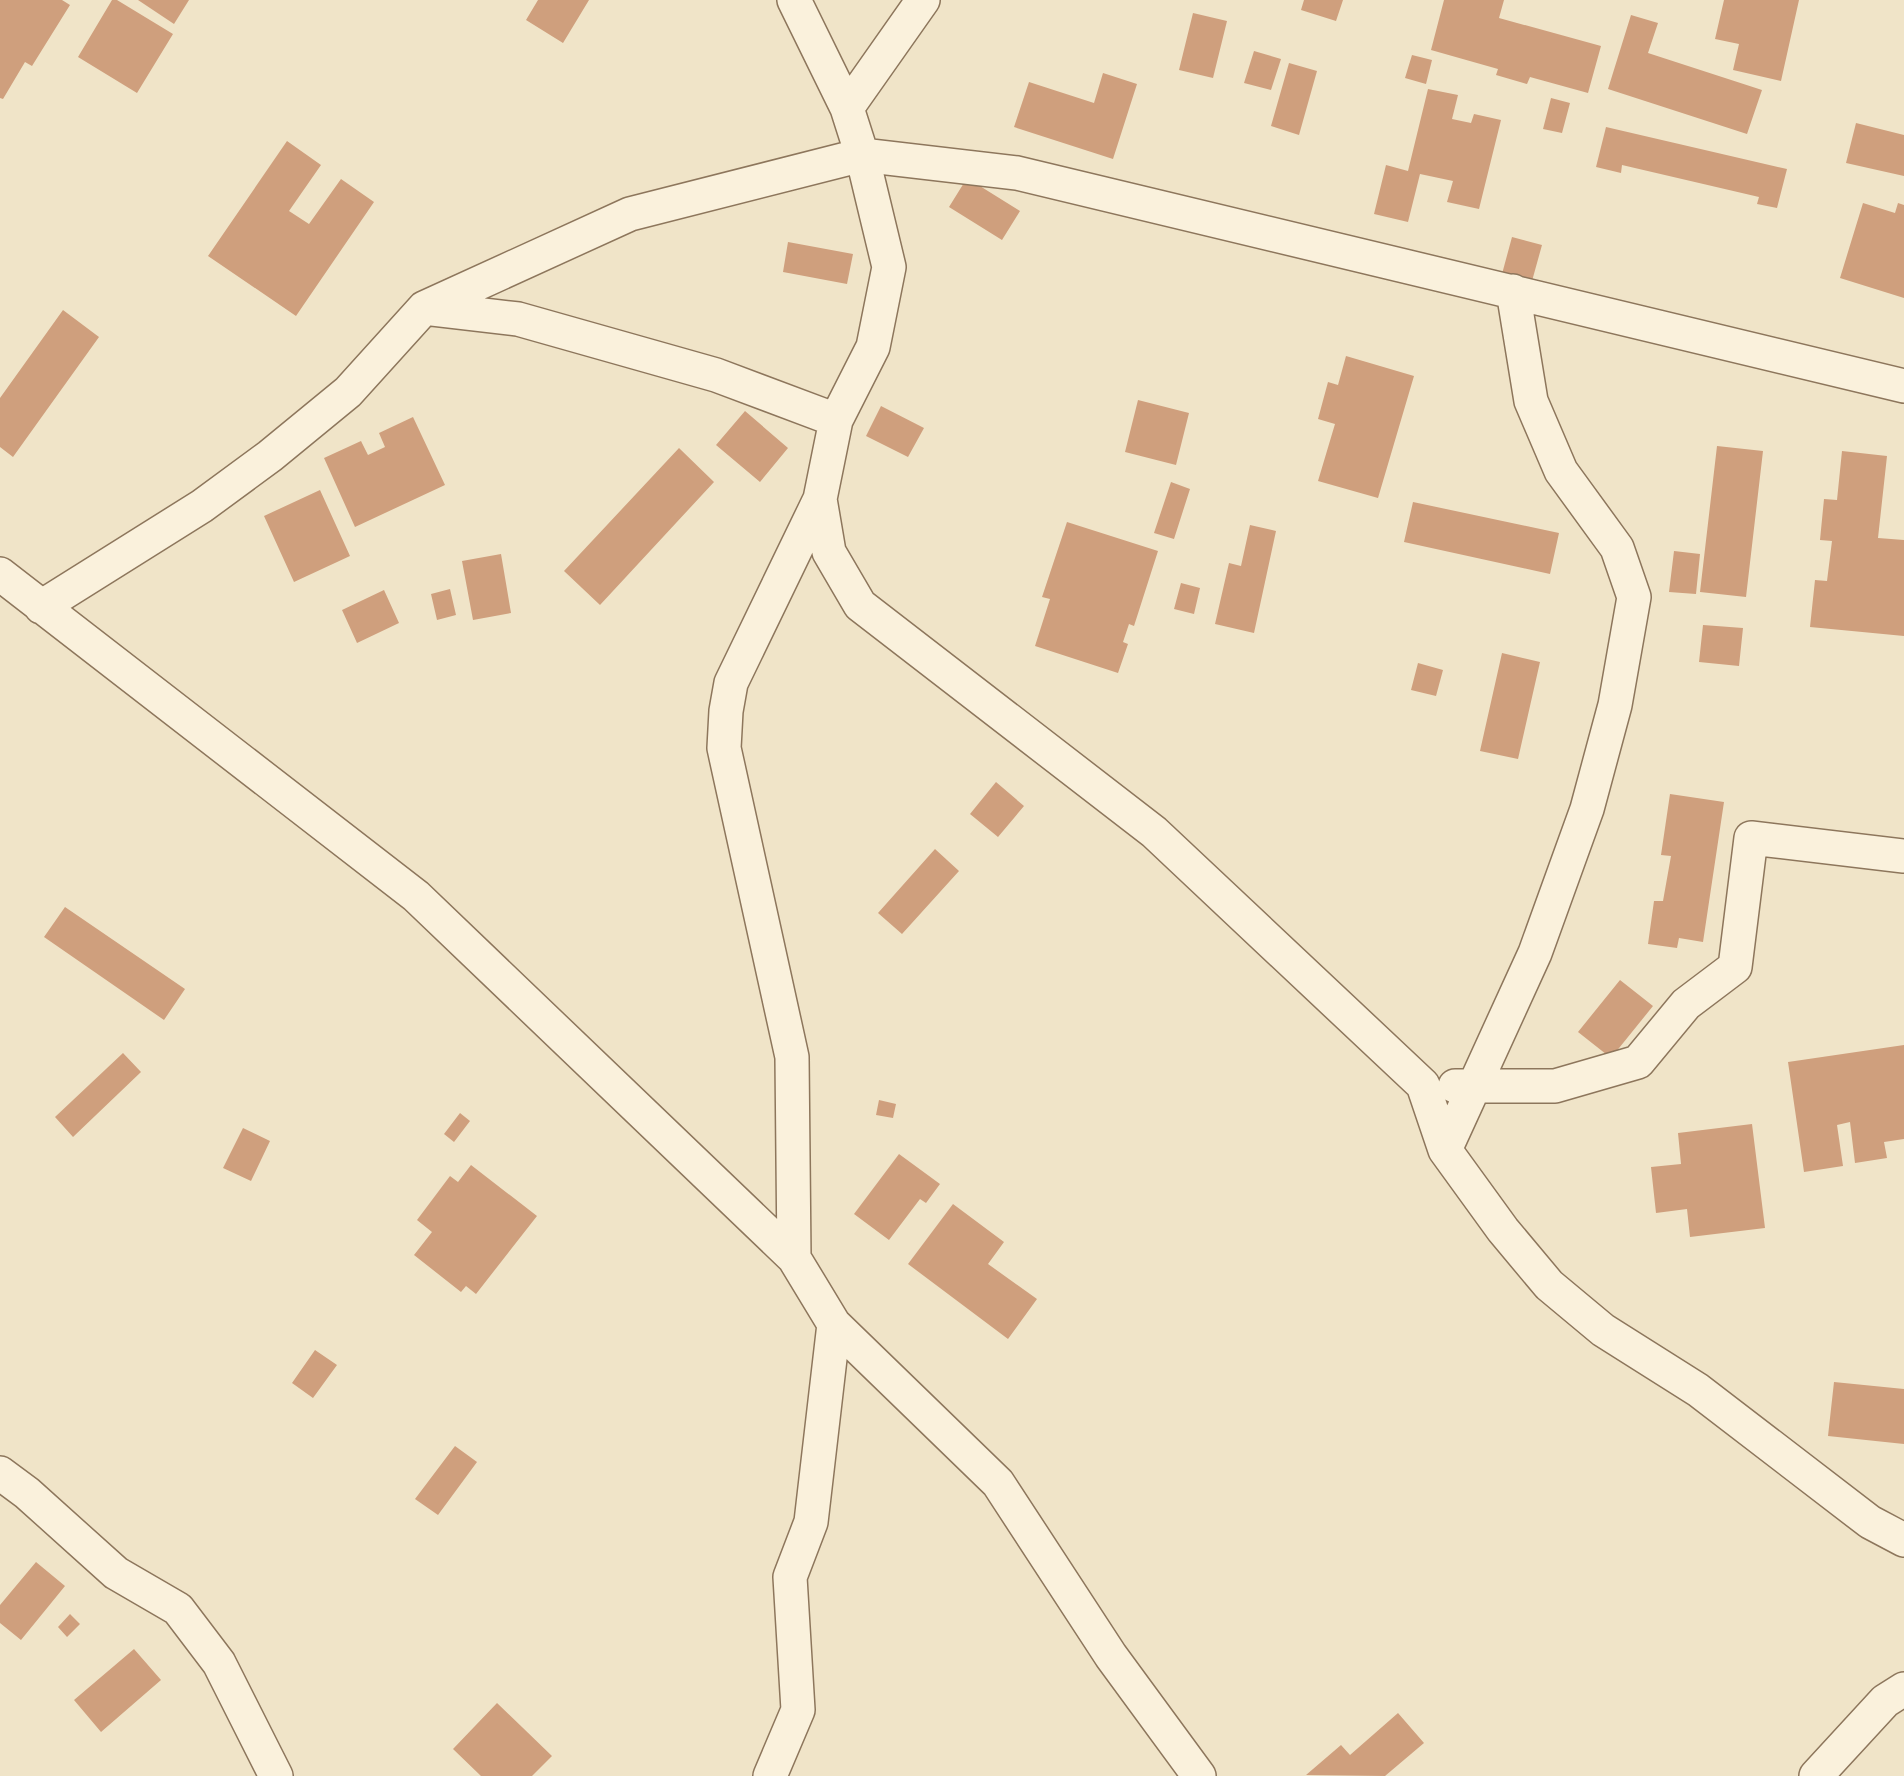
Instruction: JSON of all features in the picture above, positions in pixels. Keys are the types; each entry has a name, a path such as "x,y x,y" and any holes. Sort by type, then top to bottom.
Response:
{"street":[{"path":"794,0 847,108 862,155 889,267 873,347 836,420 820,499 731,683 726,711 724,748 792,1057 794,1258"},
{"path":"847,108 923,0"},
{"path":"41,607 202,506 270,456 348,392 424,308 630,214 862,155 1017,173 1904,386"},
{"path":"1445,1150 1535,953 1587,809 1615,705 1634,597 1617,548 1561,471 1531,401 1513,291"},
{"path":"424,308 518,319 716,375 836,420"},
{"path":"820,499 829,552 860,605 1154,832 1423,1085 1445,1150 1503,1230 1548,1285 1603,1330 1698,1390 1870,1522 1904,1540"},
{"path":"0,574 416,896 794,1258 834,1324 998,1483 1111,1656 1199,1776"},
{"path":"1423,1085 1555,1086 1638,1062 1686,1004 1735,967 1751,838 1904,856"},
{"path":"770,1776 798,1710 790,1577 811,1522 834,1324"},
{"path":"0,1473 27,1493 116,1573 178,1609 219,1663 276,1776"},
{"path":"1816,1776 1885,1701 1904,1689"}],"building":[{"path":"0,0 62,0 70,5 32,66 25,62 3,99 0,98"},
{"path":"112,0 117,0 173,34 137,93 78,57"},
{"path":"138,0 189,0 174,24"},
{"path":"538,0 589,0 563,43 526,20"},
{"path":"1304,0 1343,0 1336,21 1301,10"},
{"path":"1444,0 1504,0 1499,18 1601,46 1588,93 1530,77 1527,84 1496,75 1498,69 1431,50"},
{"path":"1724,0 1799,0 1781,81 1733,70 1739,44 1715,39"},
{"path":"1193,13 1227,21 1213,78 1179,70"},
{"path":"1631,15 1658,23 1648,53 1762,90 1747,134 1608,89"},
{"path":"1254,51 1281,59 1271,90 1244,83"},
{"path":"1412,55 1432,60 1426,84 1405,78"},
{"path":"1289,63 1317,71 1299,135 1271,126"},
{"path":"1103,73 1137,84 1113,159 1014,127 1029,82 1094,103"},
{"path":"1428,89 1458,95 1452,119 1471,123 1474,114 1501,120 1479,209 1447,202 1453,181 1420,174 1408,222 1374,214 1386,165 1408,171"},
{"path":"1551,98 1570,103 1562,133 1543,129"},
{"path":"1856,123 1904,135 1904,176 1846,163"},
{"path":"1606,127 1787,169 1777,208 1757,204 1759,197 1622,165 1621,173 1596,167"},
{"path":"287,141 321,165 289,211 309,224 341,179 374,202 296,316 208,256"},
{"path":"967,178 1020,211 1002,240 949,207"},
{"path":"1863,203 1895,213 1898,203 1904,205 1904,298 1840,278"},
{"path":"1512,237 1542,245 1532,281 1502,274"},
{"path":"788,242 853,254 847,284 783,272"},
{"path":"63,310 99,337 13,457 0,447 0,398"},
{"path":"1346,356 1414,376 1378,498 1318,481 1335,424 1318,419 1328,382 1338,385"},
{"path":"1138,400 1189,413 1176,465 1125,452"},
{"path":"881,406 924,428 908,457 866,436"},
{"path":"745,411 788,448 760,482 716,445"},
{"path":"413,417 445,485 355,527 324,458 361,441 368,455 385,447 379,433"},
{"path":"1717,446 1763,451 1746,597 1700,592"},
{"path":"679,448 714,482 600,605 564,571"},
{"path":"1842,451 1887,456 1878,538 1904,540 1904,636 1810,627 1815,580 1827,581 1832,541 1820,540 1824,499 1837,500"},
{"path":"1171,482 1190,489 1174,539 1154,533"},
{"path":"320,490 350,556 294,582 264,516"},
{"path":"1413,502 1559,533 1550,574 1404,542"},
{"path":"1067,522 1158,551 1134,626 1129,624 1123,642 1128,644 1118,673 1035,646 1050,599 1042,597"},
{"path":"1250,525 1276,531 1254,633 1215,624 1229,563 1241,566"},
{"path":"1674,551 1700,554 1696,594 1669,592"},
{"path":"501,554 511,613 473,620 462,561"},
{"path":"1181,583 1200,588 1194,614 1174,609"},
{"path":"450,589 456,615 437,620 431,594"},
{"path":"384,590 399,623 357,643 342,610"},
{"path":"1703,625 1743,628 1739,666 1699,662"},
{"path":"1502,653 1540,662 1518,759 1480,751"},
{"path":"1418,663 1443,670 1436,696 1411,690"},
{"path":"996,782 1024,806 998,837 970,814"},
{"path":"1670,794 1724,802 1703,942 1679,938 1677,948 1648,944 1654,901 1663,901 1671,856 1661,855"},
{"path":"935,849 959,871 902,934 878,913"},
{"path":"65,907 185,989 164,1020 44,937"},
{"path":"1620,980 1653,1006 1611,1058 1578,1032"},
{"path":"1904,1045 1904,1139 1884,1142 1887,1158 1855,1163 1850,1122 1837,1125 1843,1166 1804,1172 1788,1062"},
{"path":"123,1053 141,1072 73,1137 55,1117"},
{"path":"879,1100 896,1104 893,1118 876,1115"},
{"path":"460,1113 470,1121 454,1142 444,1134"},
{"path":"1752,1124 1765,1228 1690,1237 1687,1209 1656,1213 1651,1167 1681,1164 1678,1133"},
{"path":"243,1128 270,1141 251,1181 223,1168"},
{"path":"899,1154 940,1184 926,1203 920,1199 889,1240 854,1214"},
{"path":"471,1165 537,1216 476,1294 466,1286 461,1292 414,1255 432,1232 417,1220 450,1176 458,1182"},
{"path":"953,1204 1004,1242 988,1264 1037,1299 1008,1339 908,1264"},
{"path":"315,1350 337,1365 313,1398 292,1383"},
{"path":"1834,1382 1904,1389 1904,1444 1828,1436"},
{"path":"455,1446 477,1462 438,1515 415,1499"},
{"path":"36,1562 65,1586 21,1640 0,1623 0,1605"},
{"path":"70,1614 80,1624 67,1637 58,1627"},
{"path":"134,1649 161,1680 101,1732 74,1700"},
{"path":"497,1703 552,1756 532,1776 481,1776 453,1749"},
{"path":"1398,1713 1424,1743 1385,1776 1306,1775 1341,1745 1350,1755"}]}
